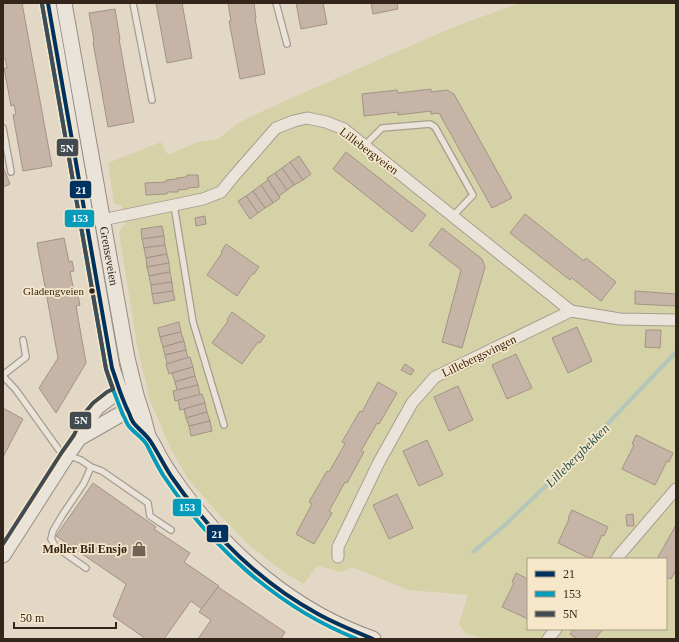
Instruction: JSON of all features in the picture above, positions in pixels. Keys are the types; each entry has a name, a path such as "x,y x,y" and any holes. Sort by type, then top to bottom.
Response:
{"main road":[{"name":"Grenseveien","path":"48,3 112,368 120,392 133,422 148,437"},
{"name":"Grenseveien","path":"64,3 127,358 148,437 161,460 189,501 228,545 250,566 299,603 324,617 373,639"},
{"path":"3,555 66,455 79,438 88,419 97,406 110,396 120,392 128,392 136,395 132,404 127,410 79,438"}],"street":[{"name":"Lillebergveien","path":"85,215 92,219 102,220 203,199 221,192 276,128 294,120 307,118 326,122 344,129 571,311"},
{"path":"571,311 620,319 676,320"},
{"name":"Lillebergsvingen","path":"338,557 338,547 379,462 412,403 435,377 571,311"},
{"path":"617,558 676,489"},
{"path":"548,639 555,630"}],"lane":[{"path":"132,3 152,100"},
{"path":"276,3 287,44"},
{"path":"364,146 382,128 430,124 435,127 473,195 453,216"},
{"path":"3,131 11,172"},
{"path":"174,205 193,322 224,425"},
{"path":"24,340 26,357 3,376 16,390 59,450 66,455 81,460 91,467 102,471 148,502 150,516 171,530"},
{"path":"86,568 56,547 51,539 53,531 84,483 91,467"}],"shaded area":[{"path":"520,3 676,3 676,639 486,639 466,634 459,624 468,595 408,590 352,567 342,572 317,566 304,584 285,573 248,544 188,479 171,449 150,401 137,345 119,232 126,222 122,206 114,203 108,163 161,142 168,155 198,142 218,139 237,124 287,100 451,28"}],"building":[{"path":"3,3 22,3 52,166 23,171 13,115 16,114 14,105 11,106 4,68 7,68 5,58 3,59"},
{"path":"156,3 182,3 192,58 167,63"},
{"path":"228,3 254,3 255,18 265,74 240,79 229,21 231,21"},
{"path":"296,3 323,3 327,24 301,29"},
{"path":"371,3 397,3 398,9 373,14"},
{"path":"115,9 134,122 108,127 89,13"},
{"path":"431,89 431,92 447,90 454,94 512,198 492,208 439,113 431,114 431,111 398,115 398,112 364,116 362,94 397,90 398,93"},
{"path":"346,152 426,215 412,232 333,169"},
{"path":"299,156 311,174 303,180 290,162"},
{"path":"290,162 303,180 294,185 282,168"},
{"path":"3,167 10,184 3,187"},
{"path":"282,168 294,185 287,190 275,173"},
{"path":"275,173 287,190 279,196 267,178"},
{"path":"187,175 198,175 199,187 178,190 178,192 167,192 167,194 146,195 145,183 166,182 166,180 187,177"},
{"path":"268,180 280,198 273,203 261,185"},
{"path":"261,185 273,203 265,208 253,191"},
{"path":"253,191 265,208 258,213 246,196"},
{"path":"246,196 258,213 250,219 238,201"},
{"path":"525,214 584,261 586,258 616,282 601,301 572,278 570,280 510,233"},
{"path":"205,216 206,224 196,226 195,218"},
{"path":"162,226 164,236 142,239 141,229"},
{"path":"442,228 482,259 485,267 462,348 442,342 461,270 429,245"},
{"path":"164,236 165,245 144,248 142,239"},
{"path":"64,238 69,262 72,261 74,271 70,272 75,296 78,296 80,305 76,306 86,363 56,413 39,388 58,358 37,243"},
{"path":"226,244 259,267 254,274 252,274 237,296 207,275 222,253 221,252"},
{"path":"165,245 167,254 146,258 144,248"},
{"path":"167,254 169,263 147,267 146,258"},
{"path":"169,263 170,272 149,276 147,267"},
{"path":"170,272 172,282 151,285 149,276"},
{"path":"172,282 173,291 152,294 151,285"},
{"path":"173,291 175,300 154,304 152,294"},
{"path":"635,291 676,294 676,306 635,304"},
{"path":"232,312 265,336 260,343 258,342 242,364 212,343 228,321 227,320"},
{"path":"179,322 181,332 160,337 158,328"},
{"path":"577,327 592,361 568,373 552,338"},
{"path":"646,330 661,330 660,348 645,347"},
{"path":"181,332 184,341 163,347 160,337"},
{"path":"184,341 186,350 165,355 163,347"},
{"path":"186,350 188,358 167,364 165,355"},
{"path":"516,354 532,388 507,399 492,365"},
{"path":"190,357 193,367 169,374 166,364"},
{"path":"405,364 414,370 411,375 401,370"},
{"path":"193,367 195,376 175,382 172,373"},
{"path":"195,376 198,385 177,390 175,382"},
{"path":"378,382 397,393 361,451 364,452 329,511 332,513 314,544 296,534 312,504 309,502 327,471 329,472 345,444 342,442 360,411 362,412"},
{"path":"198,385 200,395 175,401 173,391"},
{"path":"458,386 473,420 449,431 434,397"},
{"path":"202,394 205,403 180,410 178,400"},
{"path":"205,403 207,412 186,418 184,409"},
{"path":"3,408 23,419 3,457"},
{"path":"207,412 210,421 189,426 186,418"},
{"path":"210,421 212,431 191,436 189,426"},
{"path":"636,435 673,453 669,462 667,461 655,485 622,469 634,445 632,444"},
{"path":"427,440 443,475 419,486 403,451"},
{"path":"93,483 156,527 154,529 190,553 184,562 219,586 202,609 191,601 164,639 146,639 113,616 126,584 56,536"},
{"path":"397,494 413,528 389,539 373,505"},
{"path":"572,510 608,527 604,536 602,535 591,558 558,543 569,519 568,518"},
{"path":"633,514 634,526 627,526 626,515"},
{"path":"676,525 676,570 671,579 667,577 667,558 658,558"},
{"path":"516,573 527,578 527,619 502,607 514,583 512,582"},
{"path":"218,587 285,632 281,639 198,639 211,620 199,612"},
{"path":"573,630 602,630 595,639 577,639 570,634"}],"waterway":[{"name":"Lillebergbekken","path":"473,552 505,525 576,457 676,352"}],"transit line":[{"name":"21","path":"48,3 112,368 131,419 149,439 171,476 186,496 237,554 275,587 296,601 332,621 373,639"},
{"name":"153","path":"42,4 106,369 123,415 130,428 147,445 163,475 182,501 224,550 273,592 328,626 357,639"},
{"name":"5N","path":"3,544 74,435 83,415 93,403 113,389 106,369 42,4"}],"place":[{"name":"Gladengveien","path":"92,291"},
{"name":"Møller Bil Ensjø","path":"139,549"}]}
